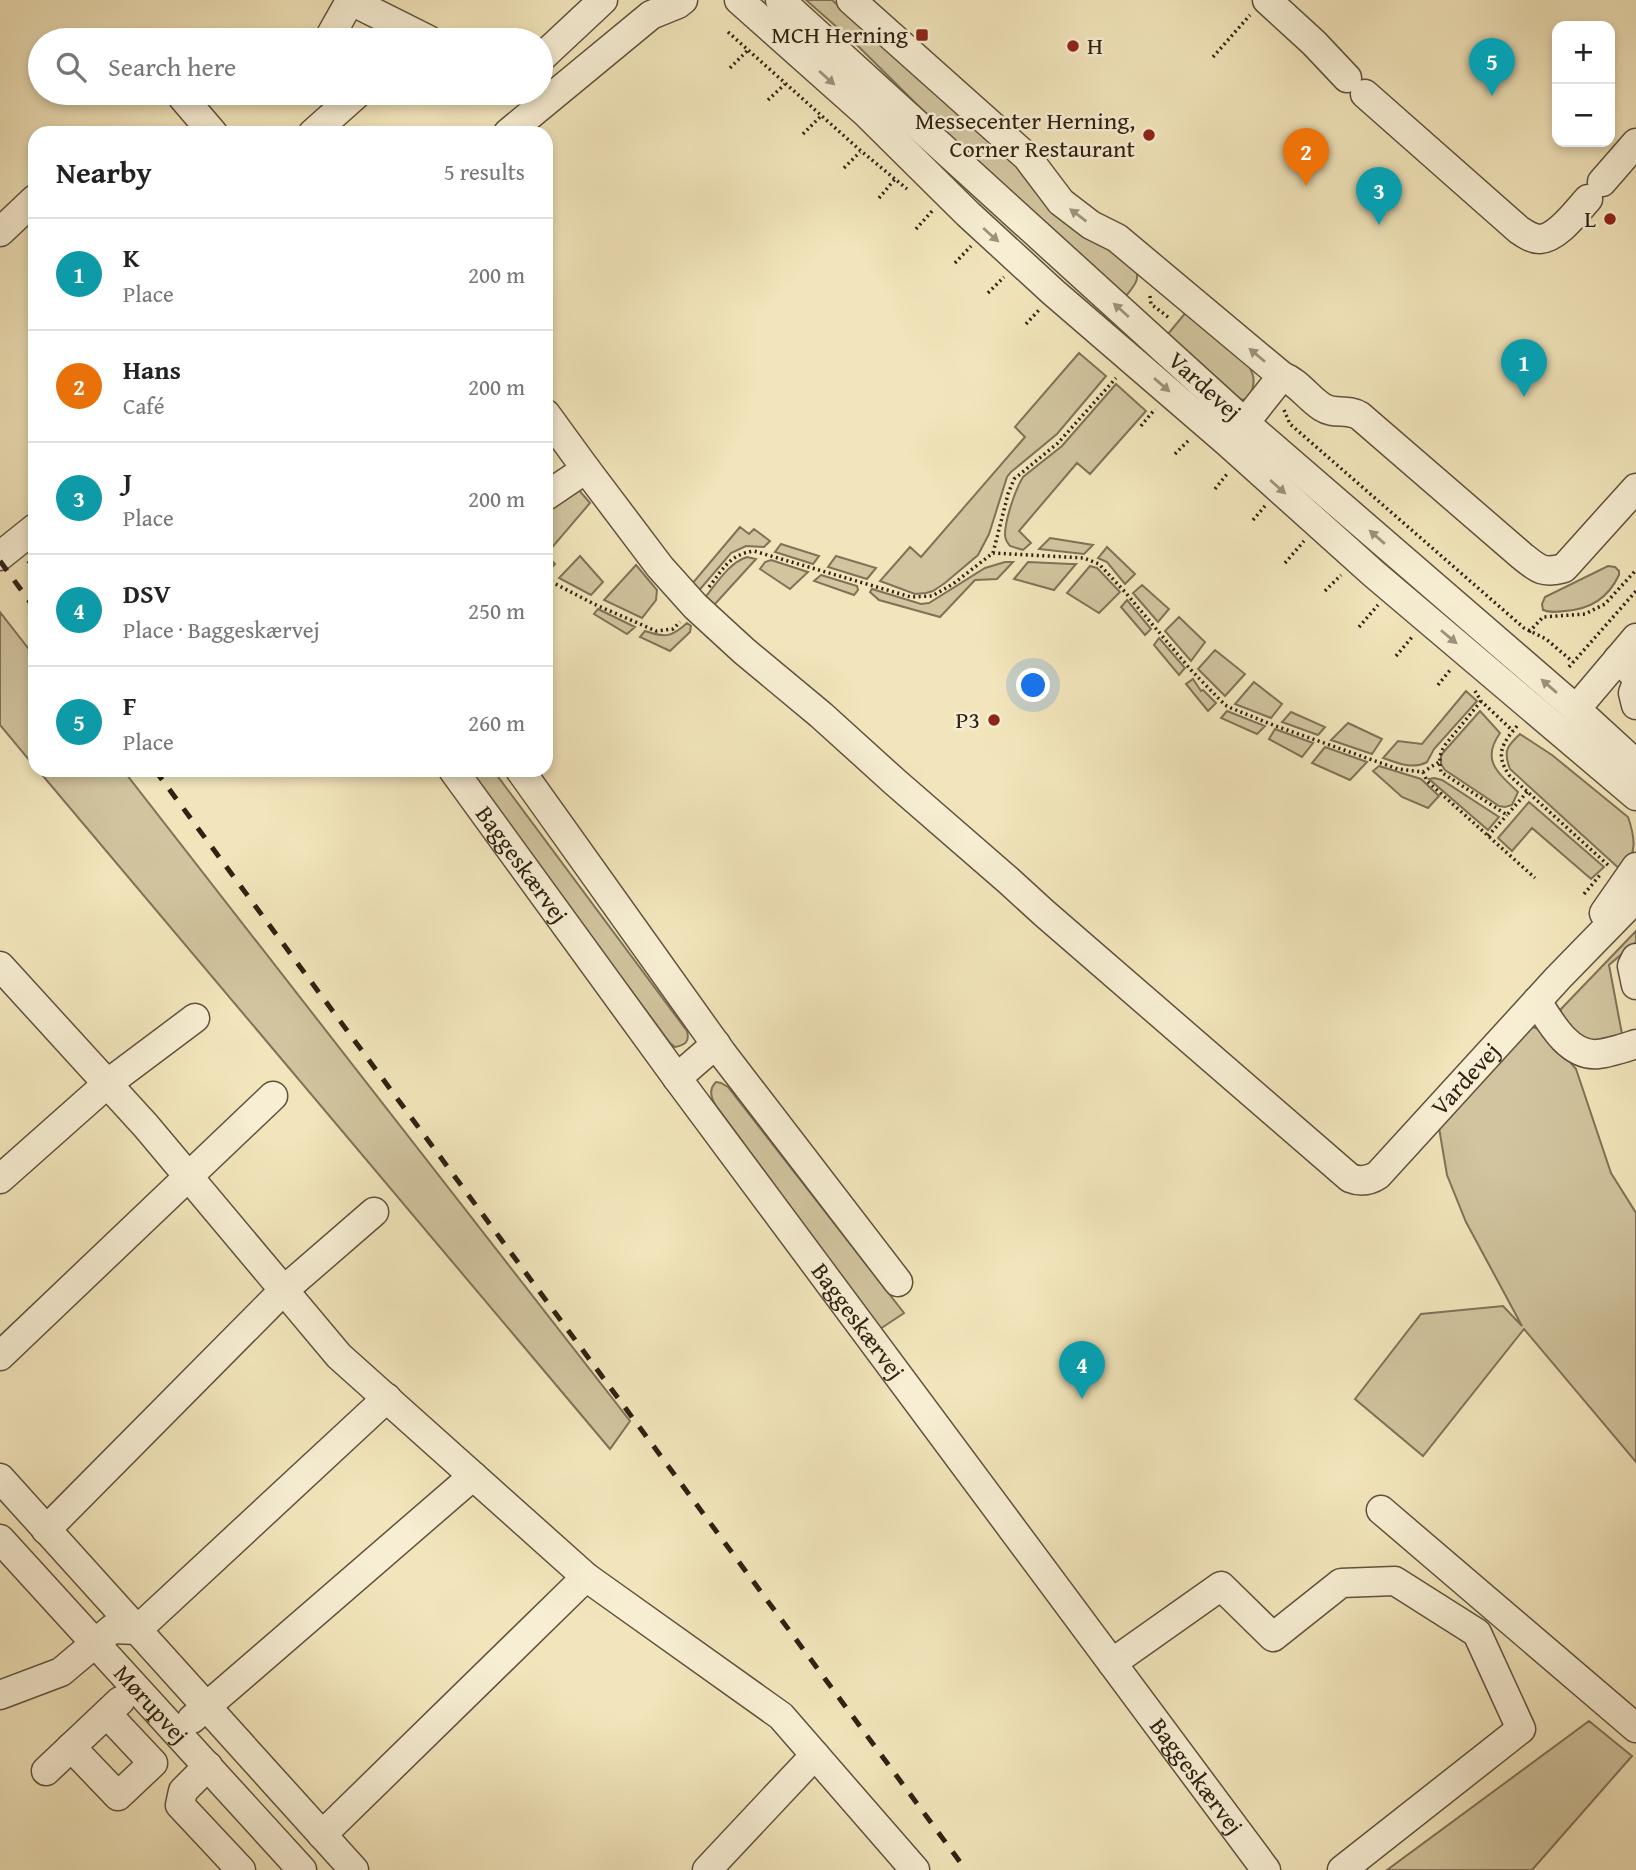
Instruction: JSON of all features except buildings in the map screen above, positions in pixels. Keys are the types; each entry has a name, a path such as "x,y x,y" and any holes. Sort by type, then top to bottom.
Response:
{"street":[{"path":"339,28 349,0 405,28"},
{"path":"553,47 603,0"},
{"path":"553,86 648,5 678,4 683,0"},
{"name":"Vardevej","path":"739,0 866,113 968,214 1053,292 1235,432 1576,709 1636,764"},
{"name":"Vardevej","path":"780,0 1235,432 1374,574 1636,796"},
{"path":"851,0 1027,157 1061,202 1091,225 1116,238 1276,383 1294,383 1326,410 1352,411 1360,416 1522,556 1542,570 1551,572 1564,568 1636,488"},
{"path":"1261,5 1314,43 1356,86 1519,230 1531,237 1543,239 1560,229 1636,143"},
{"path":"189,105 207,126"},
{"path":"321,126 344,105"},
{"path":"515,126 533,105"},
{"path":"0,232 28,206"},
{"path":"1235,432 1276,383"},
{"path":"553,423 660,567 695,606"},
{"path":"553,491 586,468"},
{"path":"0,556 28,534"},
{"name":"Vardevej","path":"695,606 1340,1171 1357,1181 1372,1179 1378,1175 1558,978 1626,878"},
{"path":"1576,709 1627,668 1636,638"},
{"path":"1636,685 1633,693 1636,705"},
{"name":"Vardevej","path":"1549,722 1578,759 1636,817"},
{"name":"Baggeskærvej","path":"458,777 677,1078 1265,1870"},
{"path":"525,777 716,1044 898,1282"},
{"name":"Vardevej","path":"1558,978 1636,917"},
{"path":"1636,958 1632,966 1636,985"},
{"path":"1,970 189,1177 339,1356 586,1577 781,1716 915,1870"},
{"path":"1537,1001 1555,1031 1581,1053 1597,1055 1636,1044"},
{"path":"0,1179 107,1084 195,1018"},
{"path":"677,1078 716,1044"},
{"path":"0,1356 273,1096"},
{"path":"46,1530 284,1290 374,1212"},
{"path":"0,1695 61,1672 112,1629 137,1630 387,1398"},
{"path":"178,1733 473,1476"},
{"path":"0,1478 354,1870"},
{"path":"1381,1510 1636,1728"},
{"name":"Mørupvej","path":"0,1539 302,1870"},
{"path":"323,1835 586,1577"},
{"path":"1112,1663 1221,1586 1273,1637 1340,1583 1395,1580 1478,1633 1521,1729 1342,1870"},
{"path":"46,1771 135,1686"},
{"path":"71,1747 118,1796 153,1763 107,1714"},
{"path":"707,1870 815,1755"},
{"path":"208,1766 183,1791 180,1805 241,1870"},
{"path":"239,1800 267,1773"}],"path":[{"path":"1213,57 1261,5"},
{"path":"730,68 748,50"},
{"path":"768,100 786,84"},
{"path":"803,134 821,116"},
{"path":"844,167 861,151"},
{"path":"879,198 895,179"},
{"path":"916,229 933,210"},
{"path":"955,263 973,244"},
{"path":"988,293 1006,275"},
{"path":"1152,304 1168,317"},
{"path":"1026,324 1043,305"},
{"path":"553,583 656,632 673,629 695,606 727,564 741,553 754,551 911,597 932,596 993,554 1014,479 1058,443 1119,374"},
{"path":"1276,383 1290,424 1530,631 1545,639 1573,662"},
{"path":"1175,454 1189,440"},
{"path":"1215,489 1228,474"},
{"path":"1252,520 1265,506"},
{"path":"1285,563 1305,540"},
{"path":"993,554 1084,558 1099,564 1225,705 1273,725 1398,769 1423,772 1439,762"},
{"path":"1530,631 1543,617 1585,614 1605,604 1636,570"},
{"path":"1325,591 1343,573"},
{"path":"1569,667 1636,591"},
{"path":"1359,627 1378,604"},
{"path":"1396,656 1413,636"},
{"path":"1438,685 1451,668"},
{"path":"1473,689 1481,701 1513,731"},
{"path":"1481,701 1440,753 1441,772 1507,815"},
{"path":"1517,726 1502,749 1503,766 1509,775 1626,878 1584,894"},
{"path":"1423,772 1427,782 1535,878"},
{"path":"1488,836 1528,791"},
{"path":"1454,816 1459,810"},
{"path":"1491,847 1496,842"}],"shaded area":[{"path":"806,0 832,0 1133,264 1137,277 1135,285 1126,296 981,168 856,44"},
{"path":"1187,311 1248,365 1254,383 1244,400 1168,334"},
{"path":"1079,353 1106,376 1057,434 1007,477 989,534 978,555 945,583 926,593 915,594 880,581 910,547 921,557 1025,437 1015,427"},
{"path":"1116,384 1146,411 1090,474 1077,463 1019,531 1031,543 1023,550 1010,546 1005,537 1007,521 1023,477 1062,446"},
{"path":"578,489 590,503 553,546 553,507"},
{"path":"740,527 749,534 754,529 770,541 764,547 746,546 731,553 696,594 691,585"},
{"path":"1050,538 1093,545 1084,554 1039,549"},
{"path":"781,544 819,556 813,564 775,552"},
{"path":"1107,547 1135,574 1125,584 1107,562 1098,558"},
{"path":"580,556 603,582 591,595 559,578"},
{"path":"836,556 876,568 867,579 828,567"},
{"path":"747,557 756,559 715,604 707,605 703,600 722,576 734,564"},
{"path":"771,560 808,572 790,589 760,569 765,562"},
{"path":"1013,562 997,579 975,580 940,617 879,600 870,592 872,589 921,604 929,603 985,568"},
{"path":"1028,562 1076,564 1054,590 1014,579"},
{"path":"636,565 657,590 656,600 642,618 604,600"},
{"path":"1090,566 1097,568 1120,592 1099,613 1067,593"},
{"path":"1608,566 1615,567 1619,575 1610,590 1598,601 1574,610 1543,610 1545,597"},
{"path":"821,575 857,586 858,590 854,595 814,581"},
{"path":"1142,585 1169,609 1158,622 1133,593"},
{"path":"1127,600 1151,629 1145,635 1121,607"},
{"path":"598,609 635,627 627,634 594,614"},
{"path":"0,612 28,648 28,759 0,725"},
{"path":"1179,617 1205,642 1191,661 1165,631"},
{"path":"687,623 691,626 690,632 670,651 640,637 645,631 668,635"},
{"path":"1159,638 1185,668 1179,675 1154,645"},
{"path":"1215,650 1245,674 1225,696 1198,669"},
{"path":"1193,679 1201,691 1216,703 1208,711 1186,684"},
{"path":"1254,682 1282,704 1271,718 1235,704"},
{"path":"1466,691 1477,701 1434,749 1427,762 1410,766 1383,758 1398,741 1422,744"},
{"path":"1227,711 1265,726 1257,734 1221,718"},
{"path":"1480,711 1500,733 1494,742 1492,758 1498,772 1518,792 1512,805 1499,806 1445,770 1441,764 1441,755"},
{"path":"1291,712 1325,727 1318,735 1282,722"},
{"path":"1348,723 1382,739 1372,754 1331,740"},
{"path":"1275,729 1313,743 1302,757 1269,739"},
{"path":"1520,734 1552,755 1628,817 1633,845 1624,873 1510,769 1508,749"},
{"path":"1325,747 1367,762 1350,780 1312,763"},
{"path":"1379,766 1421,779 1439,796 1428,808 1402,797 1373,771"},
{"path":"44,777 128,777 630,1421 610,1449"},
{"path":"472,777 498,777 687,1031 688,1038 684,1044 675,1047"},
{"path":"1429,779 1442,780 1499,817 1488,830"},
{"path":"1529,802 1604,867 1591,879 1532,828 1512,851 1498,838"},
{"path":"1636,931 1636,942 1609,965 1622,1034 1587,1042 1560,1017 1561,1009"},
{"path":"1532,1027 1539,1029 1553,1042 1576,1069 1611,1173 1636,1213 1636,1462 1524,1329 1423,1456 1355,1399 1421,1314 1503,1306 1522,1326 1466,1222 1447,1175 1439,1128"},
{"path":"716,1082 728,1087 904,1313 880,1329 715,1104 711,1091"},
{"path":"1589,1721 1632,1756 1532,1870 1387,1870"}],"railway":[{"path":"0,561 28,599"},
{"path":"160,777 966,1870"}],"place":[{"name":"MCH Herning","path":"922,35"},
{"name":"H","path":"1073,46"},
{"name":"F","path":"1492,96"},
{"name":"Messecenter Herning, Corner Restaurant","path":"1149,135"},
{"name":"Hans","path":"1306,186"},
{"name":"L","path":"1610,219"},
{"name":"J","path":"1379,225"},
{"name":"K","path":"1524,397"},
{"name":"P3","path":"994,720"},
{"name":"DSV","path":"1082,1399"}]}
